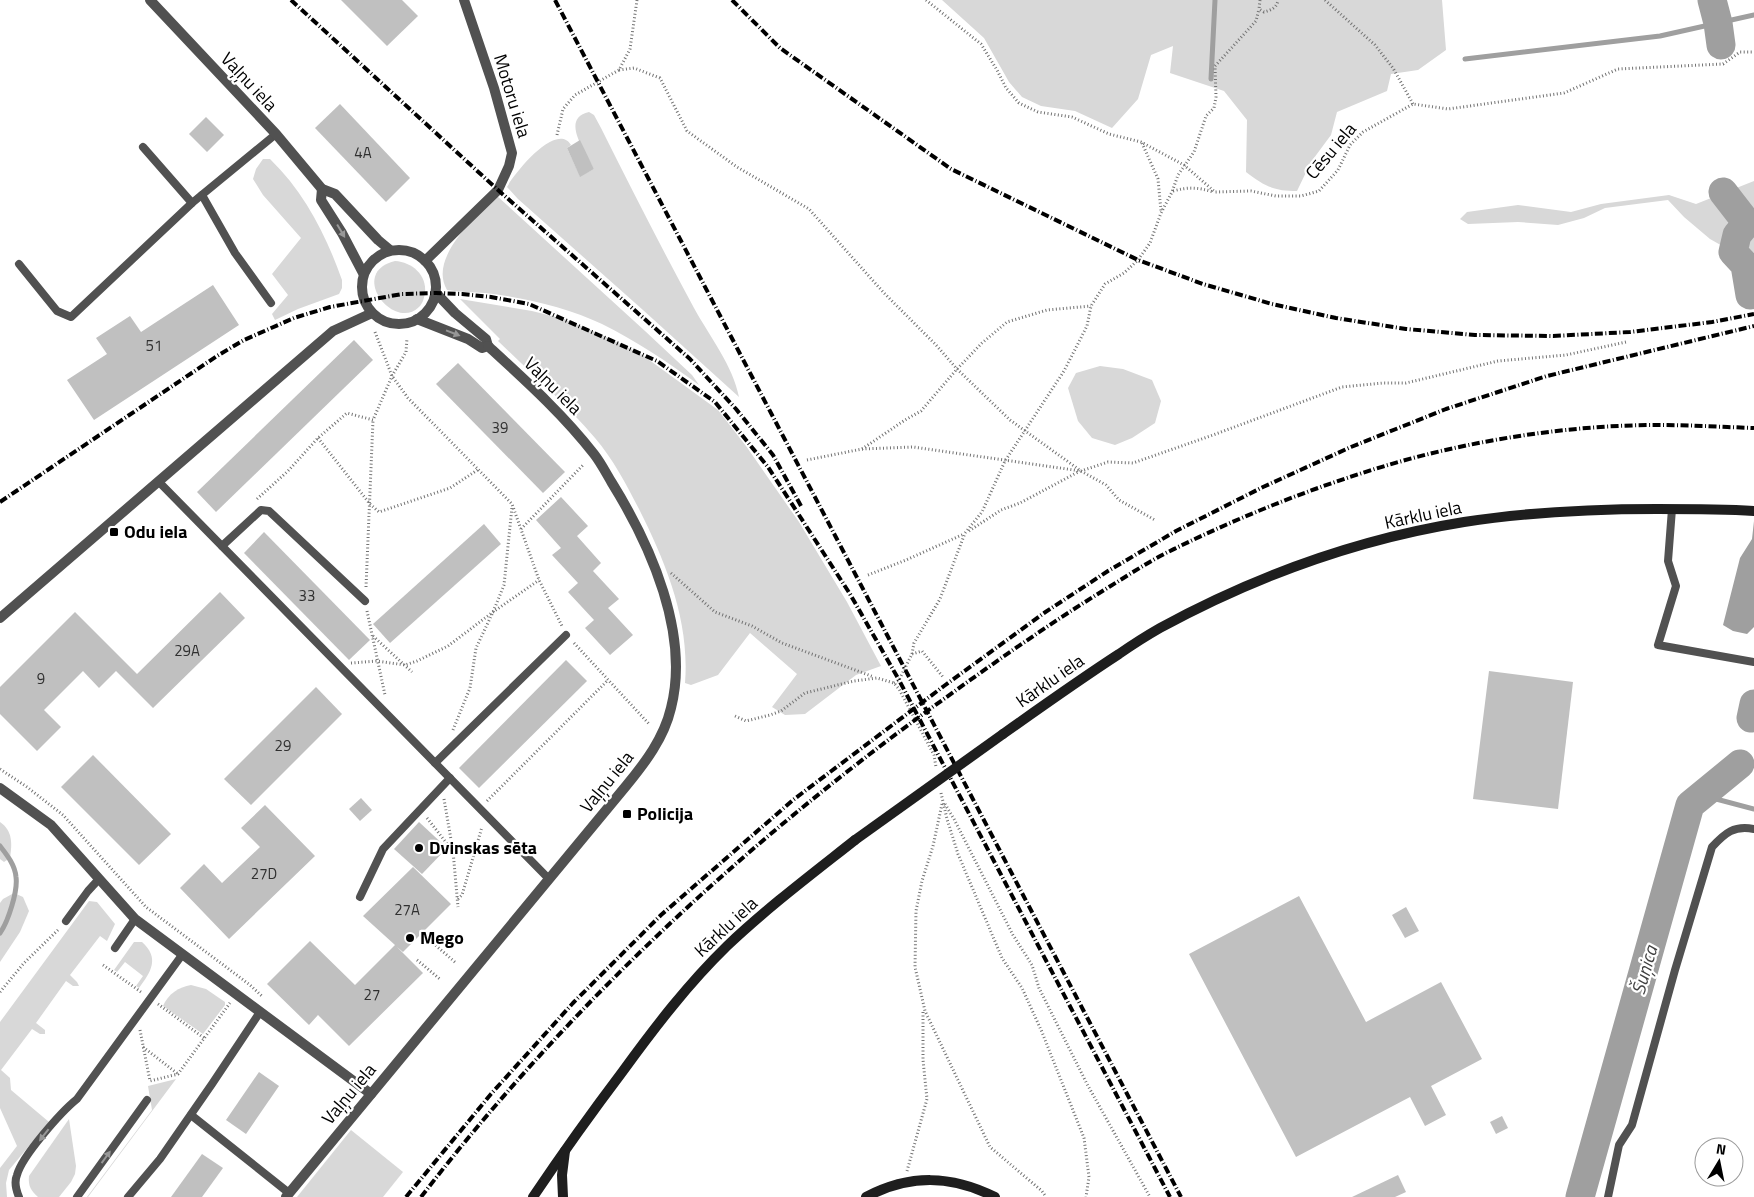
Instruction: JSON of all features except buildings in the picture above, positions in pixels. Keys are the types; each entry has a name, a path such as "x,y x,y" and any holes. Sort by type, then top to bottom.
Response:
{"street":[{"name":"Vaļņu iela","path":"150,0 276,134 322,189"},
{"name":"Motoru iela","path":"425,261 498,190 509,166 512,152 494,88 464,0"},
{"path":"364,273 321,200 322,189 335,194 378,240 390,250"},
{"path":"402,249 415,253 425,261 433,270 436,281 436,293 426,313 417,320 406,324 394,324 382,320 372,313 361,291 364,273 369,263 378,255 390,250 402,249"},
{"name":"Vaļņu iela","path":"288,1195 646,760 664,731 676,685 677,666 674,633 652,560 629,511 595,455 534,388 488,346 486,339 455,313 436,293"},
{"path":"0,618 333,331 372,313"},
{"path":"417,320 468,339 482,348 488,346"},
{"name":"Kārklu iela","path":"533,1197 565,1148 648,1036 687,988 727,946 784,896 855,840 1080,680 1159,629 1227,595 1301,564 1371,543 1463,522 1600,509 1754,511"},
{"path":"0,788 51,825 135,920 371,1094"},
{"path":"563,1197 562,1175 565,1148"},
{"path":"866,1197 876,1191 904,1182 942,1179 968,1185 995,1197"}],"lane":[{"path":"19,264 57,311 71,317 192,203 276,134"},
{"path":"143,147 192,203"},
{"path":"202,195 235,253 271,303"},
{"path":"159,482 549,879"},
{"path":"1672,509 1668,562 1676,586 1658,645 1754,662"},
{"path":"222,546 261,510 269,510 365,601"},
{"path":"435,763 566,635"},
{"path":"360,897 383,848 450,778"},
{"path":"1608,1197 1619,1145 1632,1125 1675,970 1712,847 1726,833 1743,827 1754,829"},
{"path":"66,921 99,879"},
{"path":"115,948 135,920"},
{"path":"20,1197 16,1191 16,1176 21,1164 63,1111 77,1099 182,955"},
{"path":"132,1196 191,1115 260,1012"},
{"path":"77,1197 147,1100"},
{"path":"191,1115 288,1195"}],"path":[{"path":"619,70 630,49 636,0"},
{"path":"926,0 981,44 1006,88 1019,104 1038,112 1072,117 1109,134 1142,142 1184,165 1215,192"},
{"path":"894,683 898,680 912,654 914,643 928,616 940,599 965,533 982,512 1005,461 1064,371 1087,326 1091,306 1105,284 1124,273 1138,260 1150,243 1161,212 1172,192 1178,175 1194,152 1206,116 1214,108 1216,97 1214,66 1256,21 1260,0"},
{"path":"1259,9 1264,12 1273,10 1278,4 1278,0"},
{"path":"1325,0 1375,45 1393,68 1413,104 1448,109 1564,93 1618,69 1723,64 1740,52 1754,52"},
{"path":"557,135 563,109 575,94 619,70 634,68 660,78 687,131 737,167 809,209 884,293 957,369 1010,420 1081,471 1106,485 1119,500 1155,520"},
{"name":"Cēsu iela","path":"1172,192 1186,187 1215,192 1251,191 1276,196 1300,196 1318,191 1338,170 1350,145 1363,132 1413,104"},
{"path":"1142,142 1158,180 1161,212"},
{"path":"862,449 921,411 982,343 1007,322 1047,310 1091,306"},
{"path":"375,332 392,376 408,398 512,504 539,580 566,635 650,725"},
{"path":"390,717 365,601 373,420 392,376 406,352 407,338"},
{"path":"868,575 914,557 965,533 1001,510 1020,503 1081,471 1108,462 1133,463 1342,387 1406,383 1498,361 1566,354 1626,342"},
{"path":"261,510 255,501 288,471 318,438 347,413 373,420"},
{"path":"318,438 370,504 379,512 450,488 479,470"},
{"path":"807,460 862,449 913,447 1081,471"},
{"path":"521,529 584,464"},
{"path":"448,749 454,725 470,688 476,648 494,612 504,585 512,504"},
{"path":"652,560 681,580 696,596 716,612 752,626 782,643 894,683 899,688 934,755 938,774"},
{"path":"338,664 377,661 405,665 417,661 448,646 539,580"},
{"path":"372,636 412,672"},
{"path":"912,654 922,651 944,677"},
{"path":"735,716 746,721 770,715 781,710 805,693 854,681 877,678"},
{"path":"480,808 608,680"},
{"path":"0,769 63,815 146,906 267,1000"},
{"path":"442,786 453,851 458,907"},
{"path":"941,792 958,854 1002,958 1022,988 1042,1032 1084,1138 1089,1177 1086,1197"},
{"path":"943,801 916,911 915,967 923,1004 990,1148 1046,1197"},
{"path":"943,801 1012,934 1032,965 1039,988 1087,1084 1101,1106 1150,1197"},
{"path":"420,808 453,851"},
{"path":"458,900 462,895 486,815"},
{"path":"0,992 24,963 66,921"},
{"path":"433,943 456,963"},
{"path":"416,960 441,980"},
{"path":"103,965 204,1038"},
{"path":"138,1016 150,1081 178,1074 236,995"},
{"path":"904,1182 927,1099 923,1060 923,1004"},
{"path":"143,1047 178,1074"}],"shaded area":[{"path":"942,0 1442,0 1446,50 1418,70 1391,74 1387,91 1337,112 1331,135 1311,162 1297,191 1289,191 1270,187 1246,172 1247,120 1224,91 1170,73 1173,46 1151,55 1138,99 1112,128 1075,111 1041,106 1022,97 1009,82 984,38"},
{"path":"589,112 594,115 682,286 732,374 739,397 518,199 507,187 536,152 546,144 556,140 564,139 571,145 567,148 580,176 594,169 581,146 576,129 576,122 580,116"},
{"path":"263,159 270,159 304,200 329,247 342,280 342,288 339,294 298,309 275,320 272,314 288,295 272,274 301,238 263,195 253,179 256,169"},
{"path":"1754,181 1754,262 1745,265 1733,252 1710,239 1684,217 1668,200 1605,208 1584,218 1558,225 1518,222 1468,224 1460,219 1467,212 1518,205 1571,212 1601,204 1669,195 1696,204"},
{"path":"496,195 645,331 692,375 699,385 664,360 589,318 560,308 514,297 447,290 443,278 444,265 449,252 467,226"},
{"path":"395,261 412,267 421,275 424,281 425,293 422,302 419,307 409,313 398,312 388,307 380,298 375,287 375,277 381,267"},
{"path":"460,299 532,311 564,319 600,334 641,354 718,410 746,446 799,522 847,602 881,666 856,675 805,714 785,715 772,707 797,674 750,633 718,675 691,685 685,683 684,637 674,593 649,529 619,472 608,454 584,425 498,341 500,339"},
{"path":"1100,366 1123,369 1152,380 1161,401 1155,423 1132,438 1115,445 1092,438 1078,421 1068,388 1076,373"},
{"path":"1754,521 1754,627 1747,634 1733,631 1723,625 1740,558 1752,539"},
{"path":"0,822 7,829 11,843 10,858 4,862 0,859"},
{"path":"14,893 23,897 29,911 20,932 0,962 0,903 3,899"},
{"path":"89,901 97,902 115,924 107,941 100,936 70,975 79,986 73,986 66,981 36,1023 45,1030 45,1034 40,1034 32,1029 1,1070 10,1078 11,1090 49,1122 9,1170 6,1183 7,1197 0,1197 0,1168 17,1146 0,1108 0,1022"},
{"path":"134,942 142,942 148,948 152,959 150,971 139,988 136,986 143,976 125,962 117,972 114,970"},
{"path":"191,985 206,989 225,1002 225,1005 203,1034 163,1006 174,992 182,987"},
{"path":"176,1079 87,1197 152,1110 148,1086"},
{"path":"69,1119 76,1166 75,1174 59,1197 38,1197 30,1188 29,1176"},
{"path":"351,1130 403,1172 383,1197 297,1197"}],"waterway":[{"path":"1211,79 1215,0"},
{"name":"Šuņica","path":"1712,0 1721,45"},
{"path":"1465,59 1660,36 1754,15"},
{"name":"Šuņica","path":"1723,192 1747,223 1737,235 1733,252 1745,265 1750,295"},
{"path":"1747,223 1754,218"},
{"name":"Šuņica","path":"1751,718 1754,704"},
{"name":"Šuņica","path":"1580,1197 1690,805 1740,764"},
{"path":"1701,795 1754,809"},
{"path":"0,846 12,864 16,883 12,906 0,933"}],"railway":[{"path":"291,0 498,190 690,359 736,409 773,455 801,506"},
{"path":"555,0 1181,1197"},
{"path":"732,0 780,48 951,169 1138,260 1203,284 1272,304 1336,318 1406,329 1475,335 1553,336 1630,332 1712,322 1754,314"},
{"path":"0,502 217,356 244,340 294,318 330,307 402,294 436,293 491,297 529,304 657,361 715,402 768,467 850,594 899,680 1170,1197"},
{"path":"406,1197 491,1094 573,1003 661,915 793,800 1044,613 1108,571 1176,531 1263,487 1351,447 1446,409 1547,376 1754,326"},
{"path":"421,1197 535,1061 595,997 723,875 859,762 930,709 1040,631 1150,562 1219,528 1302,494 1388,465 1454,448 1487,441 1590,428 1658,425 1754,428"}],"place":[{"name":"Odu iela","path":"114,532"},
{"name":"Policija","path":"627,814"},
{"name":"Dvinskas sēta","path":"419,848"},
{"name":"Mego","path":"410,938"}]}
